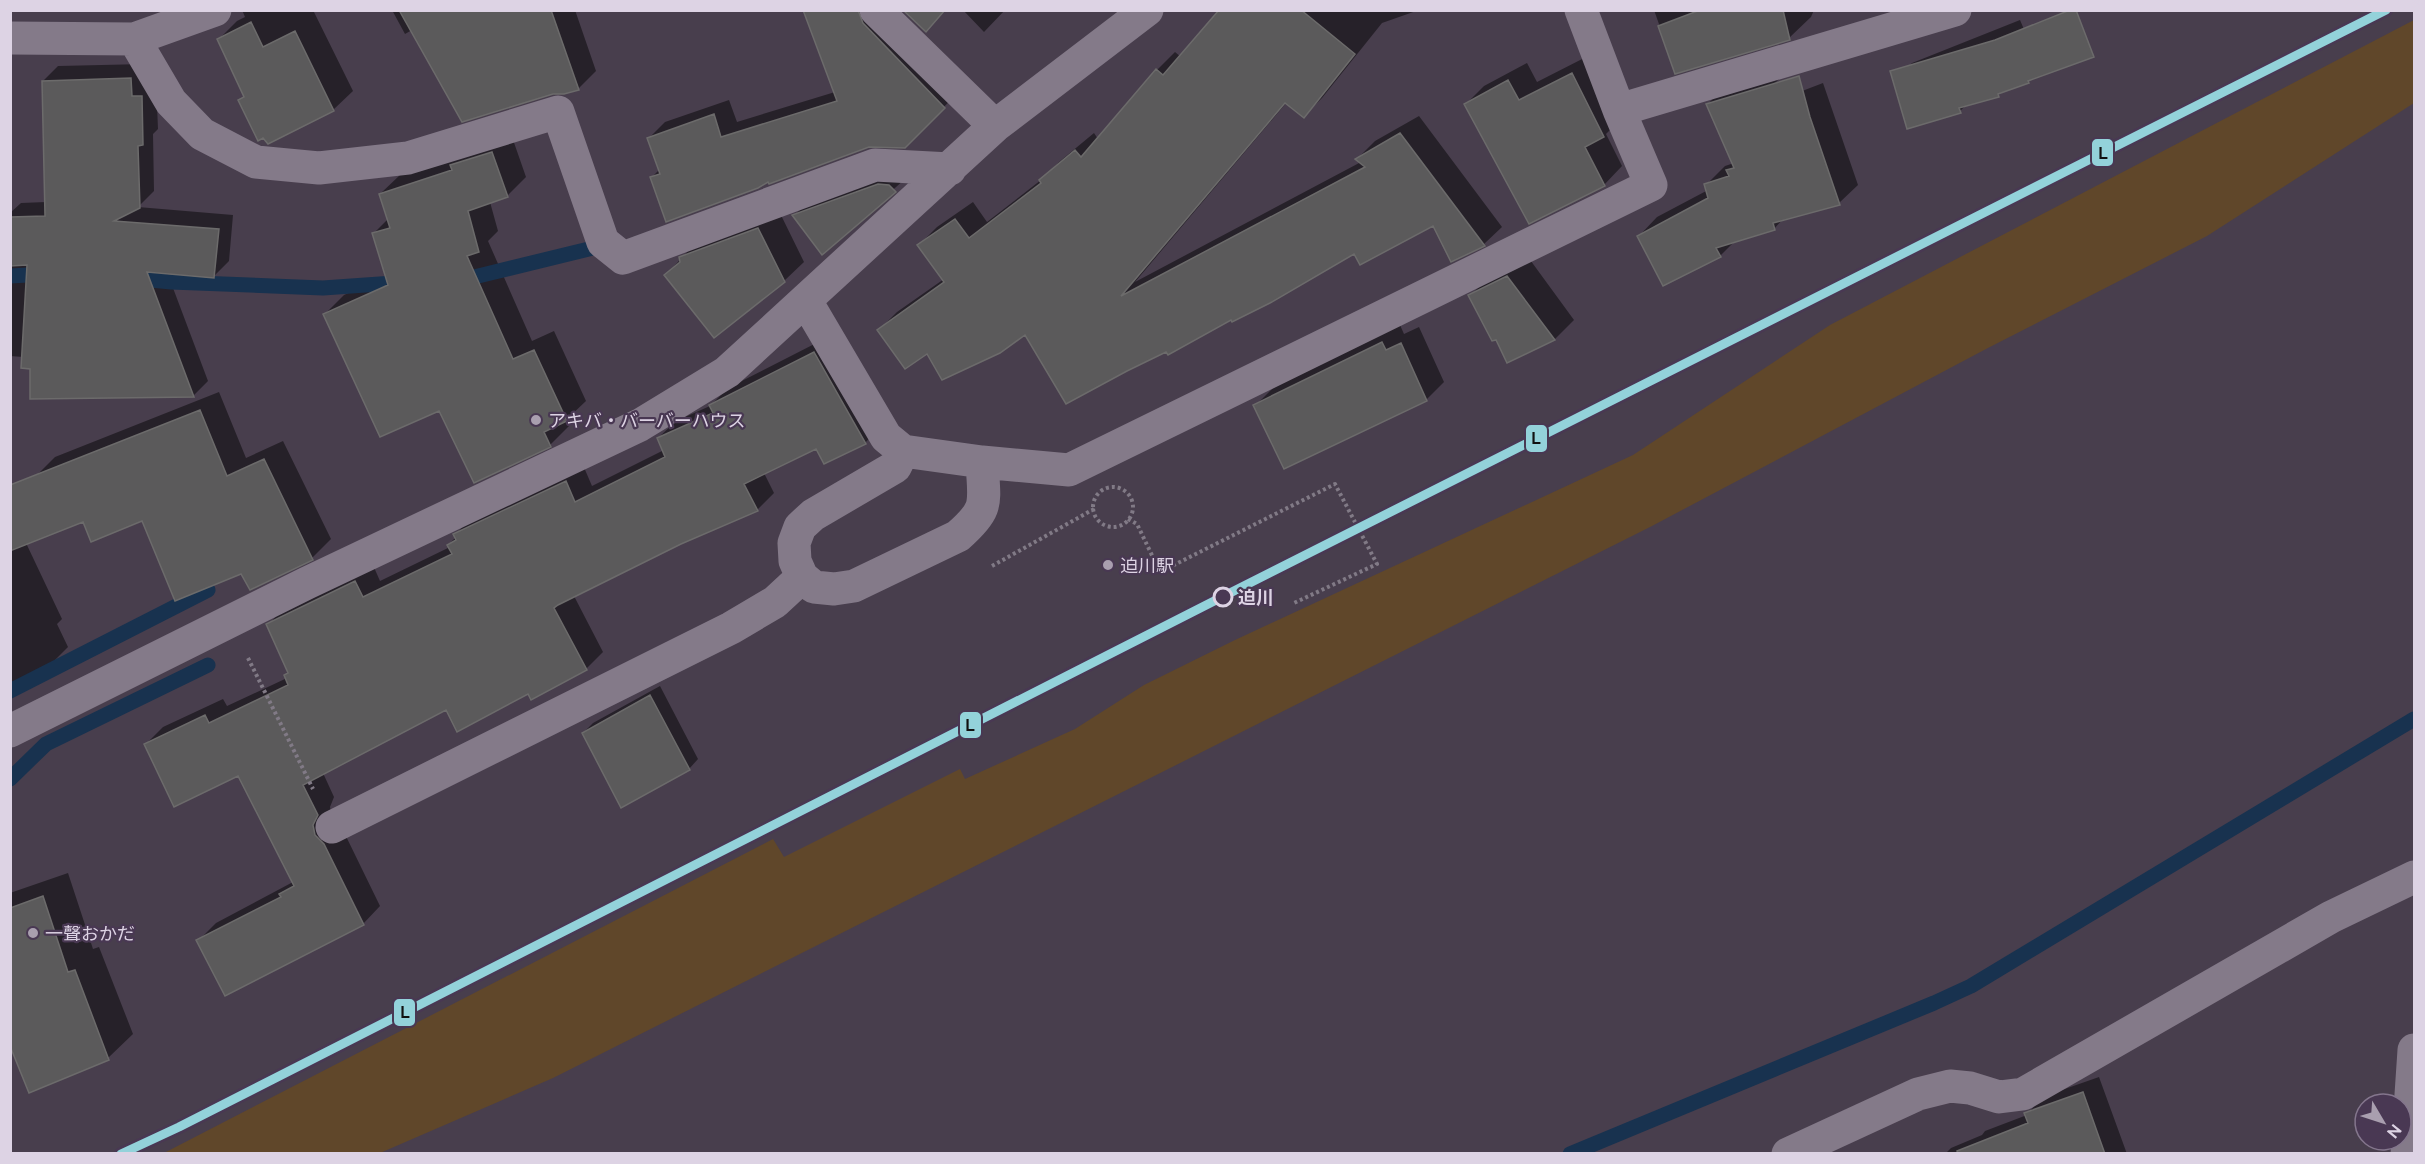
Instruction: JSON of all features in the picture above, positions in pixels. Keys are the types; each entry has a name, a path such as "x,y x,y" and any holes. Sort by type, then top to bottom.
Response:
{"street":[{"path":"10,38 134,39 215,10"},
{"path":"876,10 995,126"},
{"path":"806,302 886,437 903,450 982,462 1069,470 1651,185 1619,110 1581,10"},
{"path":"1619,110 1955,10"},
{"path":"10,731 306,583 640,425 727,372 806,302 995,126 1140,13"},
{"path":"134,39 171,102 202,134 256,162 319,168 408,158 558,112 603,242 623,258 875,165 950,169"},
{"path":"903,450 895,467 813,515 801,527 794,543 795,561 802,577 814,588 834,589 854,585 958,536 972,524 984,506 982,462"},
{"path":"332,827 731,628 775,602 802,577"},
{"path":"1788,1154 1918,1094 1950,1086 1970,1088 1999,1097 2023,1094 2331,917 2415,877"},
{"path":"2407,1154 2415,1050"}],"path":[{"path":"1128,519 1137,524 1160,572 1335,484 1377,564 1294,603"},
{"path":"1112,487 1129,495 1133,507 1128,519 1124,524 1111,527 1100,521 1095,516 1093,503 1100,492 1112,487"},
{"path":"199,638 226,660 245,653 332,827"}],"shaded area":[{"path":"2414,20 2414,103 2207,236 1986,349 1652,526 553,1078 380,1153 164,1153 773,839 784,857 960,769 965,779 1075,729 1144,685 1235,640 1633,455 1830,325"}],"building":[{"path":"399,10 551,10 579,90 553,94 462,122"},
{"path":"803,10 858,10 863,23 945,108 905,148 869,147 769,184 768,182 758,188 666,222 650,177 660,174 647,138 714,114 721,137 837,101"},
{"path":"903,10 945,10 926,32"},
{"path":"1219,10 1301,10 1355,54 1304,118 1285,103 1121,296 1365,167 1355,159 1400,133 1485,246 1451,262 1433,226 1360,265 1354,254 1270,303 1232,322 1231,320 1168,355 1166,352 1127,371 1066,404 1025,335 1000,353 942,380 927,354 905,369 877,330 944,282 917,245 955,219 969,238 1041,183 1039,180 1075,150 1081,157 1156,69 1163,75"},
{"path":"1700,10 1783,10 1790,40 1675,74 1658,26"},
{"path":"2070,10 2076,10 2094,57 2028,81 2029,83 1998,94 1999,97 1959,108 1961,113 1907,129 1890,71 1995,40"},
{"path":"251,22 263,47 295,31 334,111 268,144 263,138 258,141 238,100 244,97 217,39"},
{"path":"1572,73 1604,137 1585,147 1605,186 1529,224 1464,104 1508,80 1519,100"},
{"path":"1799,76 1810,117 1840,205 1773,223 1775,230 1716,248 1721,257 1663,286 1637,236 1708,198 1704,184 1729,176 1726,170 1734,168 1706,104"},
{"path":"131,78 132,96 142,96 143,145 138,146 140,208 114,221 219,229 214,278 147,272 194,397 30,399 30,369 21,368 27,265 10,266 10,217 45,216 42,81"},
{"path":"492,152 508,197 468,211 479,252 467,256 513,359 534,350 567,421 544,432 551,447 474,483 439,411 380,437 323,314 388,285 372,233 390,228 379,194 452,170 450,165"},
{"path":"878,184 889,185 896,192 822,255 792,215"},
{"path":"758,228 785,282 714,338 664,275 680,262 679,257"},
{"path":"1507,276 1555,340 1507,363 1496,340 1492,341 1468,295"},
{"path":"1382,342 1386,350 1401,343 1427,401 1284,469 1253,405"},
{"path":"814,352 866,444 824,464 816,449 744,484 758,511 681,544 554,608 587,670 531,700 528,694 457,732 446,710 303,785 318,815 313,825 315,835 324,844 364,925 225,996 196,940 281,897 279,894 294,886 238,776 174,807 144,744 205,715 209,723 288,685 284,675 288,673 266,624 355,581 363,597 452,554 447,545 456,540 453,534 566,481 575,502 665,457 657,438 713,413 709,405"},
{"path":"200,410 227,476 264,459 313,560 250,590 241,574 175,601 142,521 91,542 83,522 10,551 10,485"},
{"path":"650,695 690,770 621,808 582,733"},
{"path":"43,896 68,972 75,970 109,1060 29,1093 10,1046 10,908"},
{"path":"2083,1092 2105,1154 1958,1154 1957,1151 2028,1123 2024,1113"}],"waterway":[{"path":"456,278 474,277 593,248"},
{"path":"10,276 46,274"},
{"path":"130,278 171,282 323,288 408,282"},
{"path":"10,691 208,590"},
{"path":"10,779 46,744 208,665"},
{"path":"1570,1154 1971,986 2414,719"}],"transit line":[{"name":"L","path":"121,1154 179,1127 1222,597 2386,10"}],"place":[{"name":"アキバ・バーバーハウス","path":"536,420"},
{"name":"迫川駅","path":"1108,565"},
{"name":"迫川","path":"1223,597"},
{"name":"一聲おかだ","path":"33,933"}]}
